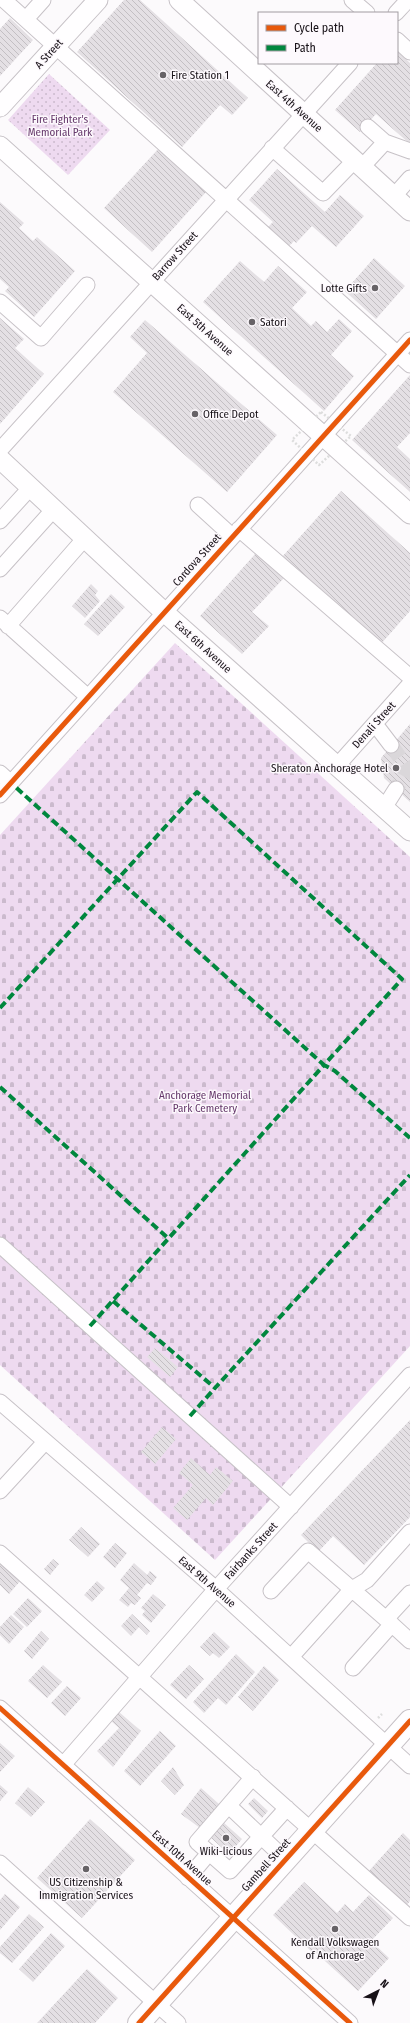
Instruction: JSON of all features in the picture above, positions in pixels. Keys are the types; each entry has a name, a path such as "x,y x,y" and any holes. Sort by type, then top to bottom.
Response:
{"highway":[{"name":"Gambell Street","path":"138,2023 410,1721"}],"main road":[{"name":"A Street","path":"0,107 98,0"},
{"name":"East 4th Avenue","path":"179,0 410,211"},
{"name":"East 5th Avenue","path":"0,146 410,514"},
{"name":"East 6th Avenue","path":"0,459 164,612 410,831"}],"street":[{"path":"4,0 410,366"},
{"path":"26,19 43,0"},
{"path":"352,0 366,12"},
{"path":"397,12 408,0"},
{"path":"398,41 410,52"},
{"name":"Barrow Street","path":"0,450 349,64"},
{"path":"368,127 384,142 410,150"},
{"path":"272,148 323,194 384,142"},
{"path":"394,196 410,178"},
{"path":"0,302 41,338 87,285"},
{"name":"Cordova Street","path":"0,795 5,778 88,697 410,340"},
{"path":"0,521 31,487"},
{"path":"198,505 236,532 410,677"},
{"path":"0,568 54,509"},
{"path":"85,538 4,622 88,697"},
{"name":"Denali Street","path":"337,766 410,684"},
{"path":"375,724 391,746"},
{"path":"384,808 396,789"},
{"path":"0,1245 291,1507"},
{"name":"Fairbanks Street","path":"63,1765 216,1589 410,1375"},
{"name":"East 9th Avenue","path":"0,1402 44,1442 216,1589 410,1766"},
{"path":"0,1491 44,1442"},
{"path":"291,1657 352,1589 367,1580 410,1532"},
{"path":"271,1591 308,1551 410,1641"},
{"path":"0,1553 139,1678 312,1829 410,1918"},
{"path":"353,1668 410,1593"},
{"name":"East 10th Avenue","path":"0,1708 350,2023"},
{"path":"253,1777 197,1842 209,1853 230,1871 260,1836 287,1808"},
{"path":"229,1806 285,1859"},
{"path":"188,1878 209,1853"},
{"path":"0,1863 178,2023"}],"green space":[{"name":"Fire Fighter's Memorial Park","path":"49,74 110,130 68,175 8,120"},
{"name":"Anchorage Memorial Park Cemetery","path":"175,643 410,857 410,1346 215,1560 0,1365 0,835"}],"building":[{"name":"Fire Station 1","path":"124,0 140,0 248,98 232,115 220,105 182,147 77,52"},
{"path":"10,18 33,40 0,76 0,29"},
{"path":"398,52 410,63 410,144 376,114 360,132 335,110 376,64 398,64"},
{"path":"159,148 207,191 152,252 104,208"},
{"path":"277,169 325,212 340,195 364,216 336,247 312,226 296,243 294,241 289,246 268,227 273,222 249,200"},
{"path":"0,202 24,223 19,228 33,241 37,237 75,271 34,317 5,291 9,287 0,279"},
{"name":"Lotte Gifts","path":"374,258 405,286 376,319 345,291"},
{"path":"240,261 264,282 278,266 307,292 292,308 311,326 316,321 327,332 339,319 352,331 331,355 354,376 324,411 203,302"},
{"path":"0,318 24,339 15,348 44,374 0,424"},
{"name":"Office Depot","path":"145,320 277,435 227,492 113,392 147,353 130,337"},
{"path":"410,375 410,433 397,447 410,459 410,492 352,440"},
{"path":"341,491 410,553 410,611 380,645 282,557"},
{"path":"256,553 284,578 252,612 269,626 242,654 200,616"},
{"path":"91,584 98,591 95,595 100,601 85,618 72,606"},
{"path":"111,594 125,607 98,636 84,624"},
{"name":"Sheraton Anchorage Hotel","path":"410,724 410,802 384,778 381,758"},
{"path":"155,1348 178,1367 170,1377 147,1357"},
{"path":"410,1420 410,1517 364,1565 333,1536 318,1552 301,1535"},
{"path":"162,1427 176,1439 155,1464 141,1452"},
{"path":"191,1458 210,1475 216,1467 233,1481 213,1505 206,1498 187,1520 173,1508 193,1485 179,1473"},
{"path":"81,1527 100,1544 88,1557 69,1540"},
{"path":"115,1543 127,1553 115,1568 103,1557"},
{"path":"53,1559 59,1564 50,1575 44,1569"},
{"path":"2,1563 21,1580 9,1594 0,1585 0,1565"},
{"path":"134,1563 147,1575 150,1571 157,1577 151,1585 147,1583 137,1595 141,1598 135,1605 131,1603 128,1607 119,1600 129,1588 120,1580"},
{"path":"97,1581 105,1588 92,1602 84,1595"},
{"path":"153,1594 166,1605 151,1623 142,1615 145,1611 141,1608"},
{"path":"28,1598 42,1611 27,1627 13,1614"},
{"path":"132,1614 150,1631 147,1635 139,1627 131,1636 121,1626"},
{"path":"11,1615 24,1627 9,1644 0,1635 0,1627"},
{"path":"41,1631 49,1639 32,1659 24,1651"},
{"path":"214,1632 230,1647 219,1658 213,1653 210,1656 200,1647"},
{"path":"236,1654 255,1672 226,1705 218,1698 204,1713 193,1702"},
{"path":"43,1665 62,1682 47,1698 28,1681"},
{"path":"189,1665 204,1679 186,1699 170,1685"},
{"path":"264,1666 279,1680 253,1711 238,1697"},
{"path":"67,1686 81,1698 65,1716 51,1703"},
{"path":"119,1712 141,1731 113,1767 97,1751 119,1728 111,1721"},
{"path":"160,1731 176,1746 140,1786 124,1771"},
{"path":"0,1743 15,1756 0,1772"},
{"path":"173,1767 184,1785 175,1795 161,1781"},
{"path":"0,1785 8,1792 0,1801"},
{"path":"28,1787 45,1802 31,1817 15,1803"},
{"path":"201,1788 219,1804 200,1828 181,1814"},
{"path":"254,1798 268,1811 262,1818 248,1804"},
{"name":"US Citizenship & Immigration Services","path":"90,1819 135,1860 82,1918 37,1878"},
{"name":"Wiki-licious","path":"223,1822 242,1839 229,1854 210,1837"},
{"path":"403,1833 410,1840 410,1901 406,1906 368,1872"},
{"name":"Kendall Volkswagen of Anchorage","path":"304,1882 337,1913 345,1904 353,1912 369,1895 393,1918 371,1941 389,1958 358,1991 315,1952 314,1954 273,1915"},
{"path":"5,1894 20,1907 0,1930 0,1900"},
{"path":"29,1914 44,1927 12,1963 0,1953 0,1947"},
{"path":"51,1933 65,1946 33,1982 19,1969"},
{"path":"87,1969 118,1998 95,2023 37,2023"}],"tunnel":[{"path":"391,745 408,769 396,789"}],"marked path":[{"path":"0,1008 197,792 402,979 324,1065 11,783"},
{"path":"90,1326 324,1065 335,1071 410,1138"},
{"path":"0,1087 169,1239"},
{"path":"113,1301 215,1388 410,1175"},
{"path":"190,1416 215,1388"}],"cycle path":[{"path":"0,795 410,340"},
{"path":"0,1708 350,2023"},
{"path":"139,2023 410,1721"}],"place":[{"name":"Fire Station 1","path":"163,75"},
{"name":"Lotte Gifts","path":"375,288"},
{"name":"Satori","path":"252,322"},
{"name":"Office Depot","path":"195,414"},
{"name":"Sheraton Anchorage Hotel","path":"396,768"},
{"name":"Wiki-licious","path":"226,1838"},
{"name":"US Citizenship & Immigration Services","path":"86,1869"},
{"name":"Kendall Volkswagen of Anchorage","path":"335,1929"}]}
